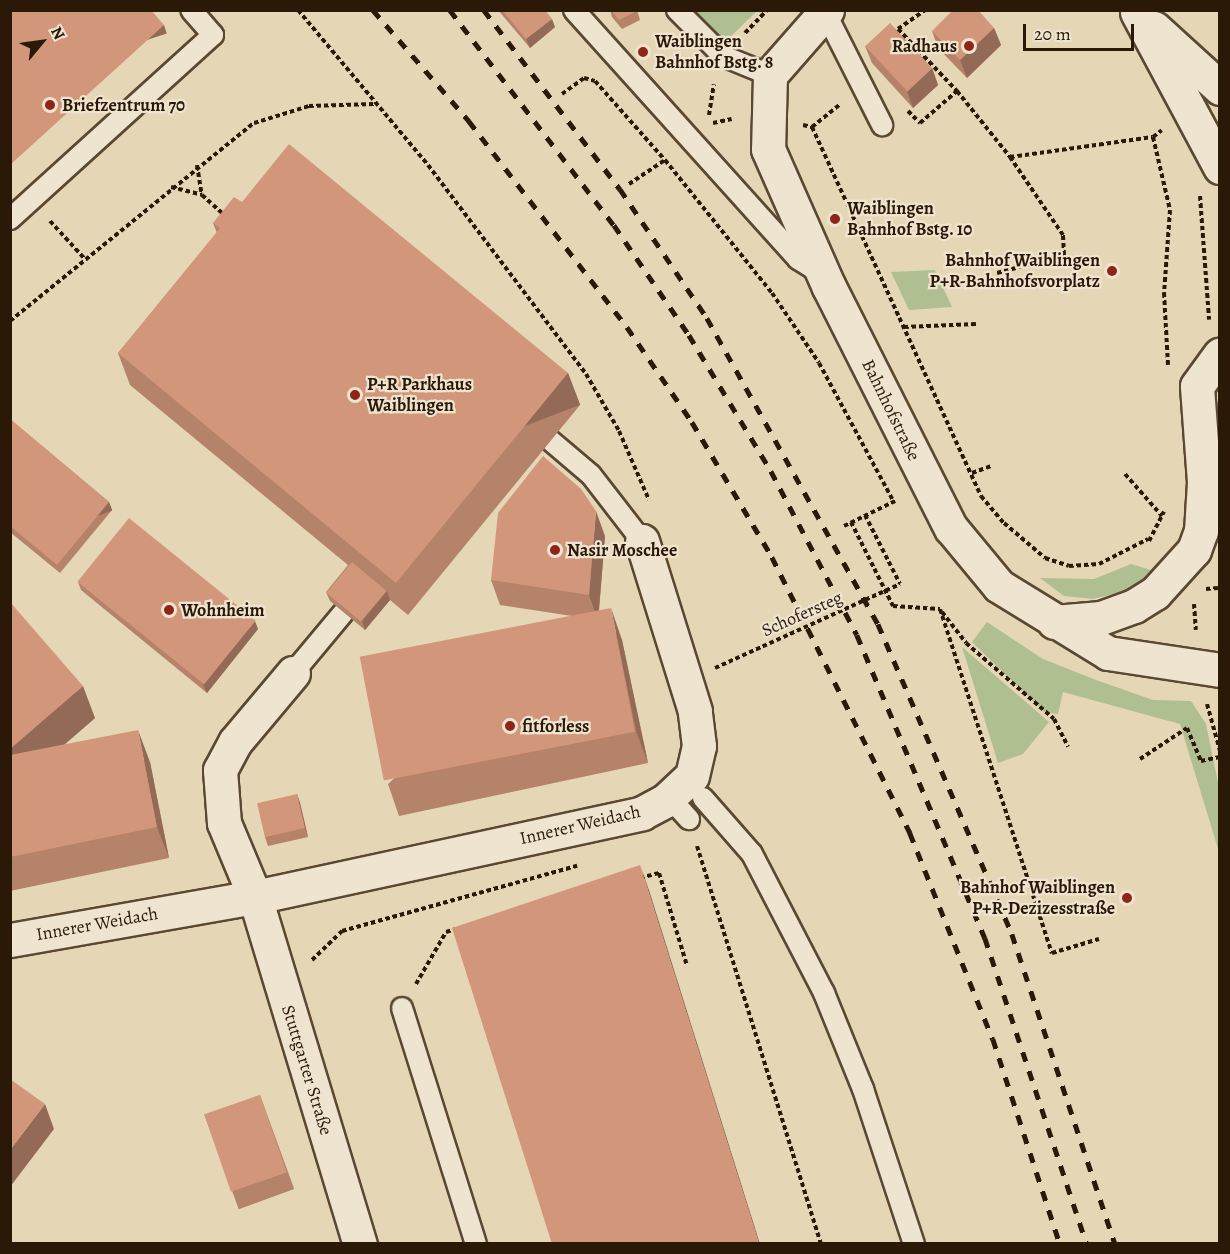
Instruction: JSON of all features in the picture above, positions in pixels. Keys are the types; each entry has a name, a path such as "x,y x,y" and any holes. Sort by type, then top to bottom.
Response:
{"street":[{"path":"770,75 826,11"},
{"path":"1136,11 1220,88"},
{"path":"1136,11 1220,167"},
{"name":"Bahnhofstraße","path":"770,75 768,149 824,276 951,528 999,586 1054,622 1108,653 1212,684"},
{"path":"1054,622 1101,618 1134,606 1155,593 1194,549 1201,531 1203,482 1197,386 1220,354"},
{"name":"Innerer Weidach","path":"10,940 255,897 642,813 679,808 692,776 699,746 695,711 642,541"},
{"path":"255,897 224,823 220,770 235,742 293,672"},
{"name":"Stuttgarter Straße","path":"255,897 360,1244"}],"lane":[{"path":"10,219 213,35 191,10"},
{"path":"574,10 798,259 824,276"},
{"path":"677,10 723,56 770,75"},
{"path":"826,11 882,125"},
{"path":"551,441 591,475 642,541"},
{"path":"293,672 343,613"},
{"path":"703,798 752,854 824,993 863,1089 914,1244"},
{"path":"402,1008 476,1244"}],"path":[{"path":"298,10 428,165"},
{"path":"890,38 898,29 925,10"},
{"path":"898,29 957,91 1010,157 1063,235 1065,255 997,273"},
{"path":"723,56 707,125 741,117"},
{"path":"562,94 584,78 595,81 664,160 772,293 819,363 894,502 844,526"},
{"path":"863,86 891,110 903,105 920,123 957,91"},
{"path":"10,321 196,165 254,123 309,106 375,104"},
{"path":"790,122 812,127 972,473 1004,523 1045,558 1069,566 1099,564 1148,539"},
{"path":"1010,157 1153,137 1170,210 1164,293 1169,372"},
{"path":"629,184 664,160"},
{"path":"196,165 202,195"},
{"path":"170,187 202,195 231,222"},
{"path":"32,200 85,259"},
{"path":"904,327 976,324"},
{"path":"972,473 991,466"},
{"path":"1125,474 1163,517 1166,506"},
{"name":"Schofersteg","path":"715,668 900,584 865,514"},
{"path":"851,522 893,606 940,609 966,643 1054,719 1068,747"},
{"path":"1194,600 1196,639"},
{"path":"940,609 1052,953 1099,939"},
{"path":"1212,684 1220,751"},
{"path":"1140,759 1187,728 1201,761 1220,757"},
{"path":"679,808 821,1244"},
{"path":"308,967 316,952 342,931 591,863"},
{"path":"636,879 659,873 687,966"},
{"path":"402,1008 446,932 468,926"}],"green space":[{"path":"689,11 757,11 729,38 715,41"},
{"path":"935,270 952,307 909,310 891,272"},
{"path":"1131,564 1154,571 1125,591 1093,599 1064,596 1040,578 1094,579"},
{"path":"987,622 1043,659 1096,680 1153,700 1191,701 1206,724 1219,788 1219,852 1180,724 1063,692 1058,714 1044,712 972,642"},
{"path":"962,647 1049,722 1023,754 998,763"}],"building":[{"name":"Briefzentrum 70","path":"10,10 151,10 164,25 10,165"},
{"path":"502,10 545,10 552,19 526,39"},
{"path":"611,10 636,10 637,11 619,20"},
{"path":"953,10 978,10 994,28 960,60 932,31"},
{"path":"890,23 932,68 907,92 865,46"},
{"name":"P+R Parkhaus Waiblingen","path":"289,144 568,373 396,583 118,353 220,228 213,223 234,197 242,202"},
{"path":"10,419 109,502 57,565 10,526"},
{"name":"Nasir Moschee","path":"543,456 581,489 596,511 589,595 491,580 498,513"},
{"name":"Wohnheim","path":"129,518 256,621 204,684 77,582"},
{"path":"352,562 386,591 361,622 326,593"},
{"path":"10,602 83,686 10,749"},
{"name":"fitforless","path":"611,608 635,732 384,781 360,657"},
{"path":"138,730 157,827 10,857 10,755"},
{"path":"297,794 305,828 265,837 257,803"},
{"path":"640,865 759,1244 552,1244 452,928"},
{"path":"10,1079 45,1104 10,1150"},
{"path":"260,1095 287,1173 231,1192 204,1114"}],"railway":[{"path":"373,10 469,121 627,327 692,422 772,557 910,833 993,1039 1060,1244"},
{"path":"450,10 614,225 689,335 771,471 857,635 985,938 1087,1244"},
{"path":"484,10 620,189 707,318 878,624 1012,934 1115,1244"}],"place":[{"name":"Radhaus","path":"969,46"},
{"name":"Waiblingen Bahnhof Bstg. 8","path":"643,52"},
{"name":"Briefzentrum 70","path":"50,105"},
{"name":"Waiblingen Bahnhof Bstg. 10","path":"835,219"},
{"name":"Bahnhof Waiblingen P+R-Bahnhofsvorplatz","path":"1112,271"},
{"name":"P+R Parkhaus Waiblingen","path":"355,395"},
{"name":"Nasir Moschee","path":"555,550"},
{"name":"Wohnheim","path":"169,610"},
{"name":"fitforless","path":"510,726"},
{"name":"Bahnhof Waiblingen P+R-Dezizesstraße","path":"1127,898"}]}
